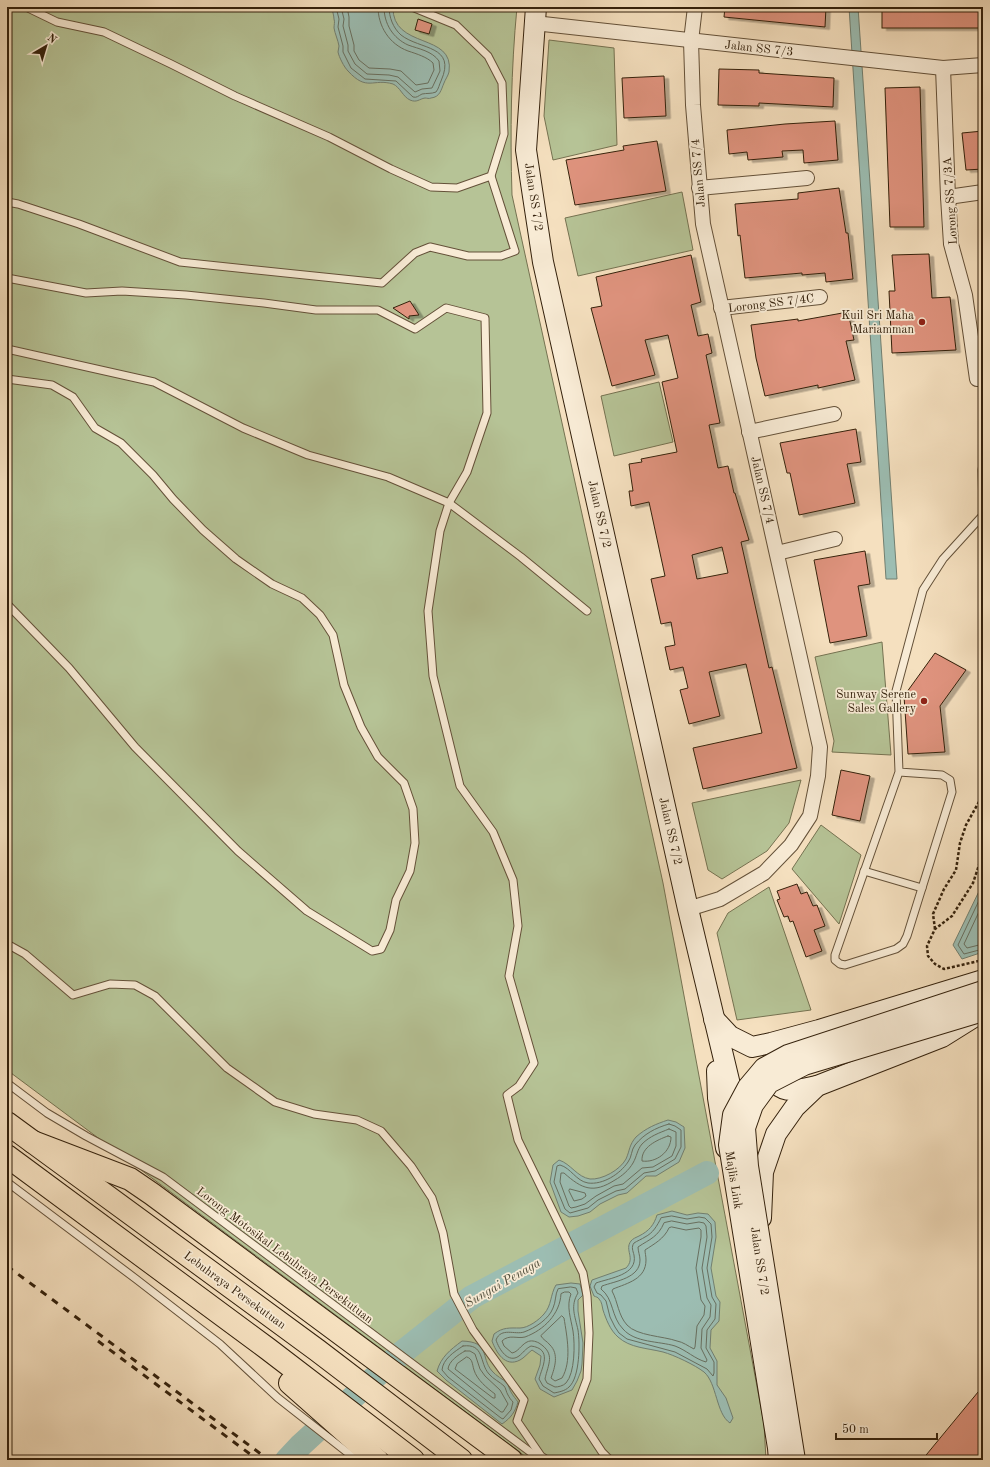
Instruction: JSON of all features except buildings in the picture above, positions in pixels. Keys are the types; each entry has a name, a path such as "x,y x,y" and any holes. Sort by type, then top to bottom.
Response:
{"highway":[{"name":"Lebuhraya Persekutuan","path":"7,1123 316,1350 461,1460"},
{"path":"33,1142 130,1179 511,1460"},
{"path":"7,1156 268,1349 413,1460"},
{"path":"268,1349 289,1382 377,1460"}],"street":[{"name":"Jalan SS 7/4","path":"688,909 720,899 764,873 791,845 810,816 818,776 820,747 702,224 693,105 691,41 695,7"},
{"name":"Jalan SS 7/3","path":"535,15 691,41 943,68 983,65"},
{"name":"Jalan SS 7/2","path":"535,15 526,150 543,262 688,909 732,1093 759,1257 773,1460"},
{"name":"Lorong SS 7/3A","path":"943,68 951,244 965,295 977,380"},
{"path":"699,188 807,178"},
{"path":"948,197 983,192"},
{"name":"Lorong SS 7/4C","path":"721,308 820,297"},
{"path":"749,432 834,414"},
{"path":"777,552 835,538"},
{"path":"713,1017 730,1036 752,1046 771,1043 819,1030 983,980"},
{"name":"Majlis Link","path":"779,1460 728,1146 733,1114 748,1087 764,1068 788,1055 983,991"},
{"path":"819,1030 792,1042 784,1048 770,1066 776,1084 784,1089 794,1090 817,1086 942,1037 983,1012"},
{"name":"Majlis Link","path":"795,1460 748,1166 745,1128 753,1105 769,1083 804,1065 983,1012"},
{"name":"Jalan SS 7/2","path":"713,1017 718,1098 767,1362 783,1399 789,1460"},
{"path":"759,1257 763,1172 776,1134 795,1107 817,1086"}],"lane":[{"path":"26,7 57,22 104,32 235,96 328,136 391,169 431,187 457,188 491,176"},
{"path":"7,202 18,204 79,224 180,262 382,283 415,253 430,247 468,256 501,256 515,251 491,176 504,134 502,83 488,56 456,25 412,7"},
{"path":"7,278 86,293 122,291 186,295 316,310 378,310 415,329 446,308 484,318 487,413 467,472 449,503 440,531 428,611 433,676 460,786 493,832 513,880 518,926 509,976 534,1063 519,1086 506,1095 518,1140 583,1273 587,1296 589,1333 587,1379 574,1411 602,1452 610,1460"},
{"path":"7,349 154,382 243,428 308,455 388,477 449,503 521,557 587,611"},
{"path":"7,378 52,385 73,396 95,428 121,443 209,535 236,559 272,584 302,598 320,615 325,622 333,635 344,685 362,727 378,757 404,783 413,809 415,843 410,871 396,900 390,930 381,949 372,951 307,911 238,851 135,747 69,668 7,604"},
{"path":"983,464 983,510"},
{"path":"899,772 942,775 950,780 952,792 907,936 903,944 896,949 845,965 840,964 835,960 835,955 899,772 896,691 923,590 943,559 983,516"},
{"path":"864,871 922,888"},
{"path":"7,944 25,954 73,994 110,984 135,985 155,996 227,1068 275,1102 314,1114 357,1120 381,1131 411,1166 432,1198 443,1233 454,1294 473,1330 524,1400 517,1421 541,1456 547,1460"},
{"name":"Lorong Motosikal Lebuhraya Persekutuan","path":"7,1083 47,1112 86,1136 163,1177 541,1460"},
{"path":"7,1182 220,1344 278,1398 357,1460"}],"path":[{"path":"983,586 983,623"},
{"path":"935,929 933,914 944,889 956,870 960,843 966,825 980,800 983,783"},
{"path":"983,853 973,883 952,916 935,929 927,946 928,956 935,964 944,969 983,960"}],"green space":[{"path":"7,7 517,7 513,54 511,148 512,195 663,883 764,1424 766,1460 530,1460 7,1070"},
{"path":"549,40 614,48 617,145 553,160 544,116"},
{"path":"682,192 693,250 578,276 565,218"},
{"path":"659,382 673,442 614,456 601,396"},
{"path":"882,642 891,755 832,752 834,741 815,657"},
{"path":"801,780 789,823 767,851 722,879 708,870 692,803"},
{"path":"821,825 861,855 839,924 792,869"},
{"path":"769,887 811,1010 737,1020 717,933 728,913"}],"water":[{"path":"332,7 393,7 395,20 402,30 434,45 443,51 448,59 449,72 438,95 412,101 393,84 380,82 365,83 355,77 345,67 338,52 339,46 334,28"},
{"path":"849,7 858,7 897,579 886,579"},
{"path":"983,883 983,952 962,959 953,945"},
{"path":"668,1120 676,1122 684,1127 685,1148 679,1162 656,1176 646,1176 627,1193 618,1195 600,1204 590,1212 569,1217 561,1212 550,1182 553,1165 559,1160 567,1164 585,1178 600,1178 610,1174 620,1167 626,1159 636,1137 651,1127"},
{"path":"672,1211 687,1215 698,1213 708,1214 715,1222 716,1237 711,1268 716,1296 720,1302 719,1321 711,1330 710,1348 717,1361 717,1385 726,1398 733,1418 730,1423 725,1419 719,1406 712,1383 704,1372 673,1355 633,1346 623,1341 611,1328 605,1317 601,1301 594,1296 590,1286 592,1280 626,1268 630,1261 629,1244 632,1240 643,1234 653,1225 657,1215"},
{"path":"571,1283 580,1284 583,1295 578,1300 578,1311 583,1343 581,1371 572,1390 554,1397 540,1389 535,1379 540,1365 541,1356 532,1350 520,1360 510,1362 502,1358 492,1341 494,1334 500,1330 507,1328 523,1328 536,1321 547,1311 556,1285"},
{"path":"462,1341 471,1342 481,1347 488,1366 495,1374 507,1383 518,1402 516,1409 502,1424 446,1380 437,1371 446,1354"}],"waterway":[{"name":"Sungai Penaga","path":"287,1460 301,1445 399,1355 472,1297 707,1173"}],"railway":[{"path":"7,1266 269,1460"},
{"path":"98,1341 258,1460"}],"place":[{"name":"Kuil Sri Maha Mariamman","path":"922,322"},
{"name":"Sunway Serene Sales Gallery","path":"924,701"}]}
